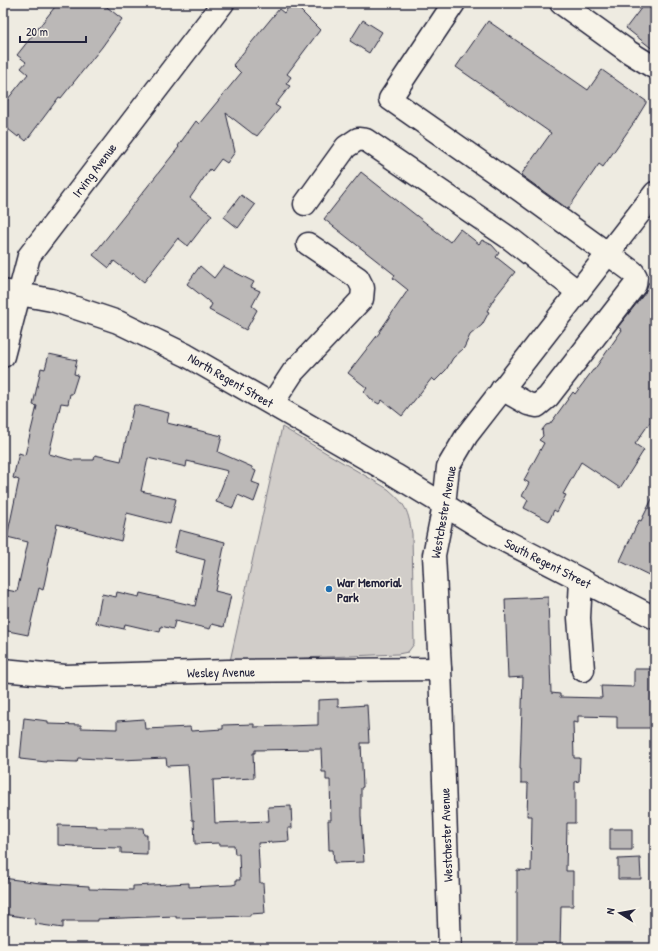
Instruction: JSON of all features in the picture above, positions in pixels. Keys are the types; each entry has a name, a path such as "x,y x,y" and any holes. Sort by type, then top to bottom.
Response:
{"street":[{"path":"454,3 390,99 520,190 633,272 636,277 635,285 548,397 537,406 528,404 502,389"},
{"path":"561,3 628,52 655,68"},
{"name":"Irving Avenue","path":"3,356 11,292 29,256 217,5"},
{"path":"305,204 346,147 358,139 366,140 512,240 578,292"},
{"name":"Westchester Avenue","path":"450,948 440,669 434,555 444,505 448,467 467,435 655,193"},
{"path":"272,404 293,372 362,299 363,288 358,278 308,244"},
{"name":"North Regent Street","path":"11,292 52,300 118,322 186,355 444,505"},
{"name":"South Regent Street","path":"444,505 490,533 655,618"},
{"path":"581,580 579,618 583,670"},
{"name":"Wesley Avenue","path":"3,670 65,676 228,671 440,669"}],"shaded area":[{"name":"War Memorial Park","path":"282,427 388,489 399,499 405,508 412,534 414,644 408,652 398,654 230,661"}],"building":[{"path":"58,3 102,3 122,19 102,47 61,98 59,97 26,141 19,135 18,137 3,125 3,105 28,74 21,68 26,62 17,55"},
{"path":"645,3 655,3 655,51 626,28"},
{"path":"291,4 294,4 320,30 287,74 291,77 286,84 290,86 275,105 280,108 257,136 226,113 235,152 227,163 221,159 212,171 210,169 190,198 212,215 188,246 178,238 144,282 114,261 109,268 93,255 179,147 178,146 196,121 199,124 241,73 233,65 279,9 284,13"},
{"path":"363,20 382,32 369,53 350,41"},
{"path":"488,21 588,90 602,70 646,101 635,121 603,167 599,164 568,209 521,175 551,133 456,67"},
{"path":"361,172 450,242 460,229 479,244 482,240 492,245 499,253 496,257 515,272 495,297 487,311 489,312 482,325 470,335 464,348 453,358 446,370 435,381 432,378 402,416 382,400 379,404 370,399 364,392 367,388 348,373 380,332 408,290 393,278 395,275 324,219"},
{"path":"241,195 255,205 238,228 224,217"},
{"path":"200,266 214,278 223,266 254,282 251,287 260,291 252,306 257,310 246,330 209,310 212,304 187,284"},
{"path":"655,273 655,415 635,444 644,450 620,488 581,462 563,494 566,495 557,512 554,510 549,521 524,508 528,500 522,496 529,483 524,480 544,443 539,440 543,436 542,430 546,425 550,424 573,392 575,394 594,370 622,330 618,327 645,293 648,284"},
{"path":"49,354 77,360 74,374 78,375 72,394 70,394 68,404 61,403 49,454 71,460 94,460 95,455 121,461 134,405 137,405 169,413 167,423 222,436 218,452 252,467 252,469 256,471 252,482 260,485 254,502 238,495 233,508 216,502 228,471 187,461 186,467 148,458 141,491 176,499 170,524 127,513 121,541 57,524 43,590 39,588 28,635 3,630 3,607 7,590 17,592 28,542 7,537 19,480 13,478 19,453 25,455 37,406 33,405 41,368 45,369"},
{"path":"655,493 655,578 620,561 639,520 641,521"},
{"path":"179,530 225,542 215,591 231,595 224,627 212,624 210,629 175,621 173,629 161,626 160,632 125,624 124,629 96,623 102,594 116,597 117,592 139,597 140,593 195,606 205,560 174,552"},
{"path":"548,597 551,693 560,694 560,697 602,698 601,686 634,687 634,669 655,669 655,728 617,728 617,717 578,716 578,723 573,722 574,758 580,758 579,781 575,782 575,823 567,823 566,871 573,871 573,906 561,906 560,948 517,948 517,870 531,871 532,816 527,816 528,785 527,783 521,783 520,769 523,677 508,678 505,599"},
{"path":"338,699 338,707 367,705 369,743 361,743 363,787 361,788 361,816 364,862 334,863 333,850 329,850 328,820 331,820 330,780 326,780 326,772 322,772 321,749 255,750 255,753 253,753 254,778 213,780 215,823 269,821 268,807 291,806 292,828 288,828 289,841 258,843 260,883 263,883 265,913 250,914 250,916 176,918 176,916 98,919 98,921 63,921 63,928 35,924 35,919 3,914 3,878 40,883 89,886 89,889 133,890 133,886 189,883 189,887 232,885 236,884 236,880 240,880 239,854 235,854 234,845 219,845 219,843 195,844 188,765 167,766 166,758 121,760 78,758 77,762 46,762 20,759 24,718 48,721 48,724 81,725 81,728 117,729 117,721 144,719 145,729 190,727 191,731 223,729 223,725 254,724 254,727 318,725 318,700"},
{"path":"58,825 97,826 97,828 143,828 144,835 147,835 147,854 121,853 121,848 58,845"},
{"path":"610,829 632,829 632,850 610,850"},
{"path":"640,858 641,879 618,879 618,859"}],"place":[{"name":"War Memorial Park","path":"329,589"}]}
